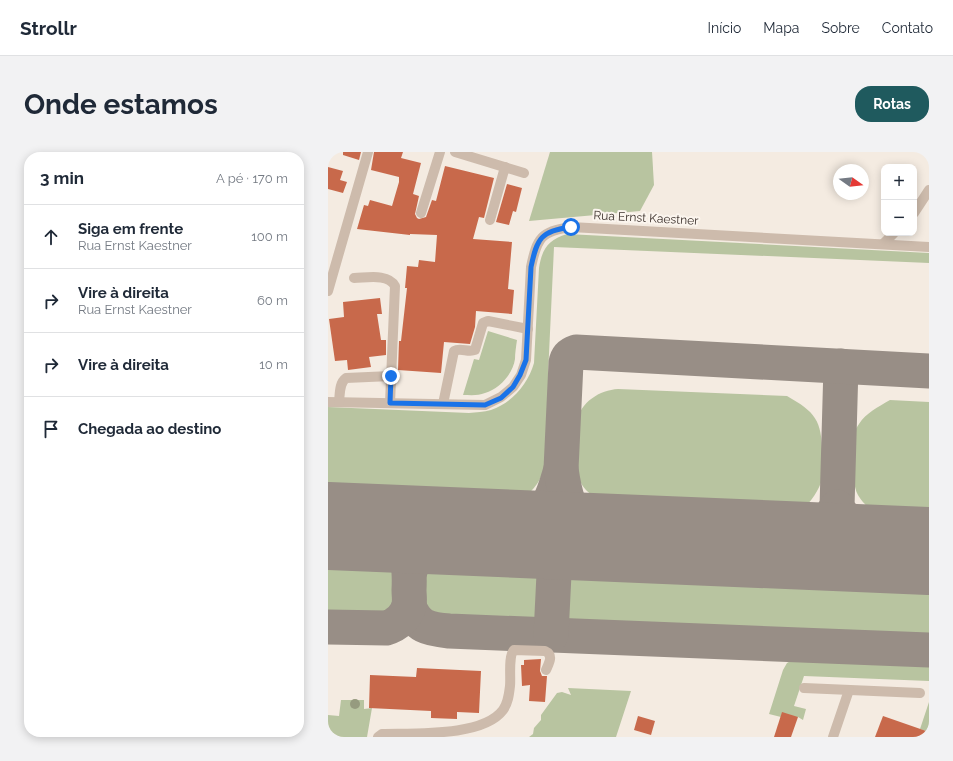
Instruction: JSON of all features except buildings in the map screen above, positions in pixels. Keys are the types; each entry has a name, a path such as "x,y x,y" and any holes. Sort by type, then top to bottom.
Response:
{"street":[{"path":"328,291 368,152"},
{"path":"421,213 440,152"},
{"path":"455,152 524,173"},
{"path":"490,220 505,167"},
{"path":"917,208 929,190"},
{"name":"Rua Ernst Kaestner","path":"328,402 485,405 501,398 513,387 526,360 531,267 534,253 539,242 548,232 571,227 929,246"},
{"path":"883,244 891,236"},
{"path":"354,278 384,278 392,282 395,286 390,403"},
{"path":"443,404 454,351 459,349 470,351 475,350 483,323 488,321 528,329"},
{"path":"340,402 341,385 343,380 346,378 391,376"},
{"path":"380,736 473,728 490,722 506,705 510,684 511,656 514,650 545,651 549,653 551,656 546,670"},
{"path":"804,688 920,693"},
{"path":"833,737 849,690"}],"green space":[{"path":"550,152 652,152 654,185 640,211 529,221"},
{"path":"567,234 929,253 929,263 554,247 548,375 550,373 546,465 539,482 530,492 518,499 501,504 328,496 328,407 469,413 488,411 499,407 518,392 528,378 534,363 539,268 542,256 544,250 551,242 560,236"},
{"path":"488,331 517,340 514,365 504,380 490,391 480,395 463,395 474,359 479,360"},
{"path":"618,389 787,396 810,412 818,425 822,442 823,470 822,480 819,487 812,499 803,508 794,512 769,516 619,509 593,496 584,488 579,479 576,462 577,422 582,409 592,398 604,392"},
{"path":"890,400 929,402 929,523 889,521 871,510 857,493 854,482 851,446 855,430 862,420 873,410"},
{"path":"328,555 384,556 393,566 395,577 395,603 390,611 374,618 365,619 328,617"},
{"path":"433,560 533,563 542,571 545,584 543,601 538,617 533,622 528,624 443,622 432,618 423,607 421,575 427,565"},
{"path":"571,565 929,579 929,641 571,627 563,606 565,572"},
{"path":"801,655 929,660 929,681 804,676 794,706 806,709 803,720 798,717 781,717 769,714 783,670 787,663"},
{"path":"568,688 631,691 616,737 529,737 533,734 534,728 541,720 541,715 557,693 562,692 571,695"},
{"path":"341,700 364,700 364,709 372,708 367,737 328,737 328,715 339,716"},
{"path":"929,702 929,737 924,737 926,731 920,729"}],"taxiway":[{"path":"612,537 594,532 582,525 572,511 564,486 561,469 566,363 568,357 572,354 576,352 929,371"},
{"path":"841,366 837,507 851,527 863,537 884,549"},
{"path":"507,533 530,521 544,510 553,493 561,469"},
{"path":"782,545 799,540 814,532 826,521 837,507"},
{"path":"328,627 386,628 401,620 408,609 409,568 405,554 393,536 381,529 367,526"},
{"path":"410,571 420,545 425,540 437,533 458,530"},
{"path":"551,635 554,574 557,562 568,547 574,543 591,538 612,537"},
{"path":"409,606 412,613 424,626 449,631 929,650"}],"runway":[{"path":"328,526 929,551"}],"route":[{"path":"391,376 390,403 485,405 501,398 513,387 526,360 531,267 534,253 539,242 548,232 571,227"}]}
